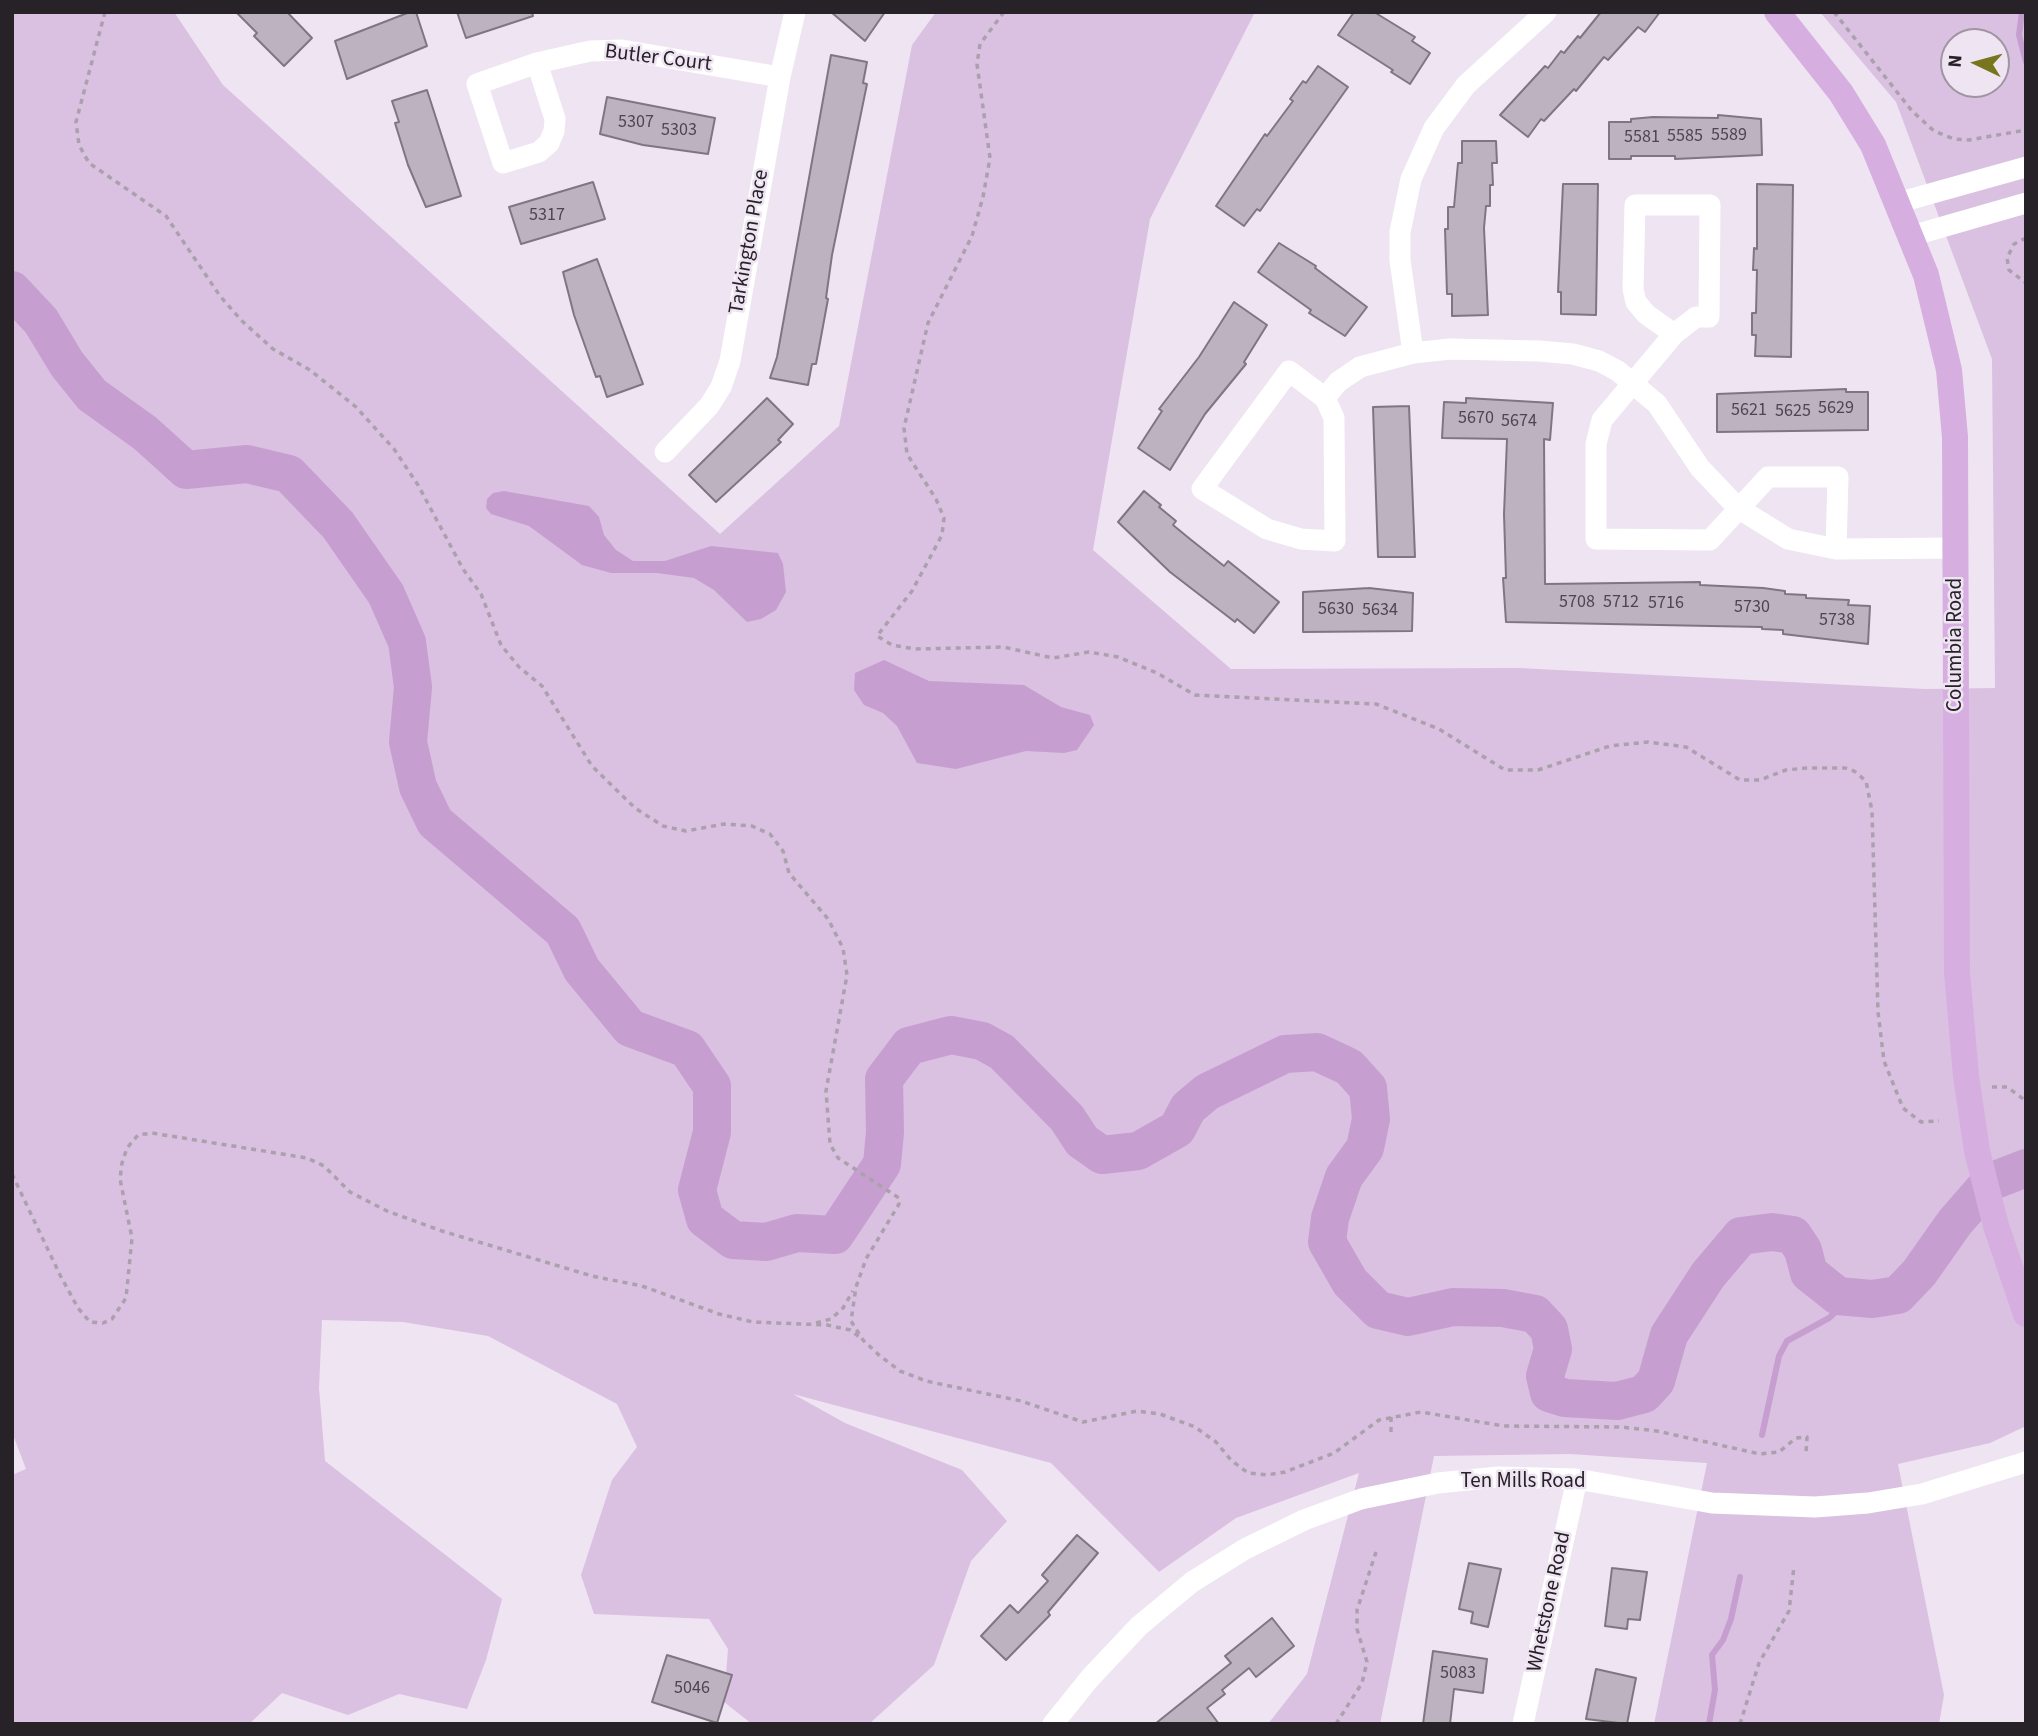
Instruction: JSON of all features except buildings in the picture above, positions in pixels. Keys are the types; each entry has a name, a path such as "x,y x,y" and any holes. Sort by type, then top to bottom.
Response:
{"main road":[{"name":"Columbia Road","path":"1777,12 1841,93 1873,145 1926,275 1949,370 1955,437 1957,548 1957,959 1966,1076 1977,1151 1996,1226 2026,1314"}],"street":[{"name":"Tarkington Place","path":"665,452 709,406 722,387 730,361 780,77 795,12"},
{"path":"1413,353 1400,260 1402,222 1411,178 1434,128 1460,92 1546,12"},
{"name":"Butler Court","path":"537,64 555,119 554,131 549,143 539,152 503,163 477,84 537,64 590,51 622,50 780,77"},
{"path":"1897,203 2026,167"},
{"path":"1911,236 2026,203"},
{"path":"1674,334 1646,314 1636,302 1633,289 1634,205 1710,205 1709,317 1696,317 1674,334 1611,408 1597,434 1596,539 1710,540 1768,477 1838,477 1836,549"},
{"path":"1325,398 1338,382 1360,367 1413,353 1450,349 1573,354 1599,360 1634,383 1657,404 1700,468 1738,508 1788,539 1836,549 1957,548"},
{"path":"1289,371 1325,398 1334,418 1335,541 1301,539 1267,529 1202,489 1289,371"},
{"name":"Ten Mills Road","path":"1053,1724 1090,1678 1139,1626 1192,1582 1245,1549 1304,1520 1361,1499 1438,1483 1498,1477 1577,1479 1712,1503 1815,1507 1868,1503 1922,1494 2026,1462"},
{"name":"Whetstone Road","path":"1523,1724 1577,1479"}],"path":[{"path":"105,12 76,122 79,145 89,163 166,216 220,296 242,321 273,349 310,370 356,407 394,449 418,485 463,569 481,594 501,645 519,667 542,686 592,766 635,808 663,826 686,831 724,824 752,826 770,834 783,851 789,873 828,919 843,948 847,975 826,1091 830,1144 838,1158 899,1198 899,1204 866,1259 856,1287 851,1321 863,1340"},
{"path":"1004,12 980,44 977,64 990,158 983,197 972,236 928,323 917,379 905,417 907,454 936,499 944,519 942,535 902,607 877,636 892,645 915,649 1003,648 1053,658 1088,652 1118,657 1157,673 1195,695 1376,705 1439,729 1497,766 1517,771 1538,770 1610,746 1648,742 1686,747 1741,780 1760,780 1786,770 1806,768 1845,768 1854,771 1866,781 1873,823 1880,1040 1888,1076 1903,1108 1921,1122 1939,1121"},
{"path":"1834,12 1912,111 1934,131 1954,139 1969,140 2026,131"},
{"path":"2026,238 2014,244 2007,258 2009,271 2026,283"},
{"path":"1992,1087 2007,1087 2026,1101"},
{"path":"12,1174 78,1308 90,1322 103,1323 112,1319 125,1298 131,1270 132,1238 127,1202 120,1179 127,1147 138,1135 152,1133 307,1158 324,1166 349,1192 387,1211 442,1231 592,1276 642,1286 719,1314 753,1322 810,1324 850,1329 900,1371 926,1381 1021,1401 1083,1422 1137,1411 1160,1414 1195,1427 1216,1442 1231,1460 1248,1473 1285,1472 1322,1458 1361,1436 1379,1420 1421,1412 1504,1426 1621,1427 1691,1437 1760,1454 1779,1452 1796,1438 1807,1437 1806,1453"},
{"path":"810,1324 831,1319 843,1308 856,1287"},
{"path":"1391,1417 1391,1437"},
{"path":"1336,1724 1362,1683 1367,1662 1357,1629 1357,1610 1376,1552"},
{"path":"1740,1724 1759,1663 1789,1611 1794,1566"}],"shaded area":[{"path":"12,12 174,12 223,85 720,534 839,426 912,45 936,12 1255,12 1150,219 1093,550 1231,669 1518,668 1925,689 1995,688 1992,359 1896,102 1820,12 2026,12 2026,1426 1990,1443 1898,1464 1944,1695 1939,1724 1654,1724 1707,1463 1570,1454 1434,1456 1380,1724 1268,1724 1307,1674 1359,1473 1236,1518 1159,1572 1051,1463 793,1394 845,1423 962,1470 1007,1521 971,1561 934,1665 869,1724 752,1724 724,1702 728,1649 709,1619 594,1614 581,1575 612,1480 637,1447 617,1404 488,1336 403,1322 322,1320 319,1388 325,1461 502,1599 486,1660 467,1709 399,1694 348,1715 282,1693 249,1724 12,1724 12,1475 26,1469 12,1432"},
{"path":"504,491 589,506 599,517 604,535 616,550 633,561 665,561 711,546 778,553 783,564 786,592 776,610 761,619 747,622 714,590 694,578 657,573 611,573 582,565 529,526 491,514 486,508 487,499 493,493"},
{"path":"884,660 929,681 1024,685 1061,707 1090,715 1094,725 1077,750 1064,753 1026,751 956,769 917,763 897,726 883,713 864,705 854,690 855,673"}],"waterway":[{"path":"2022,12 2019,35 2026,62"},
{"path":"12,290 41,321 67,364 92,395 145,433 186,470 247,464 289,474 338,525 386,594 407,642 413,687 408,742 418,787 435,822 563,931 582,970 630,1028 687,1049 712,1086 712,1132 697,1190 705,1219 733,1240 766,1242 797,1233 835,1235 882,1164 885,1132 884,1079 909,1046 951,1035 982,1041 1002,1052 1067,1118 1082,1141 1102,1155 1138,1151 1177,1129 1188,1108 1207,1092 1285,1054 1317,1052 1349,1067 1368,1088 1371,1119 1365,1148 1344,1177 1330,1218 1327,1242 1350,1282 1378,1310 1408,1317 1453,1307 1503,1308 1535,1314 1549,1329 1553,1349 1545,1376 1549,1393 1565,1398 1617,1401 1644,1394 1656,1381 1669,1335 1708,1275 1741,1236 1772,1232 1793,1235 1803,1250 1809,1273 1838,1296 1872,1299 1898,1295 1919,1273 1955,1222 1990,1182 2026,1168"},
{"path":"1762,1435 1779,1356 1787,1341 1829,1318 1852,1297"},
{"path":"1709,1724 1715,1690 1712,1655 1723,1640 1731,1619 1740,1577"}]}
